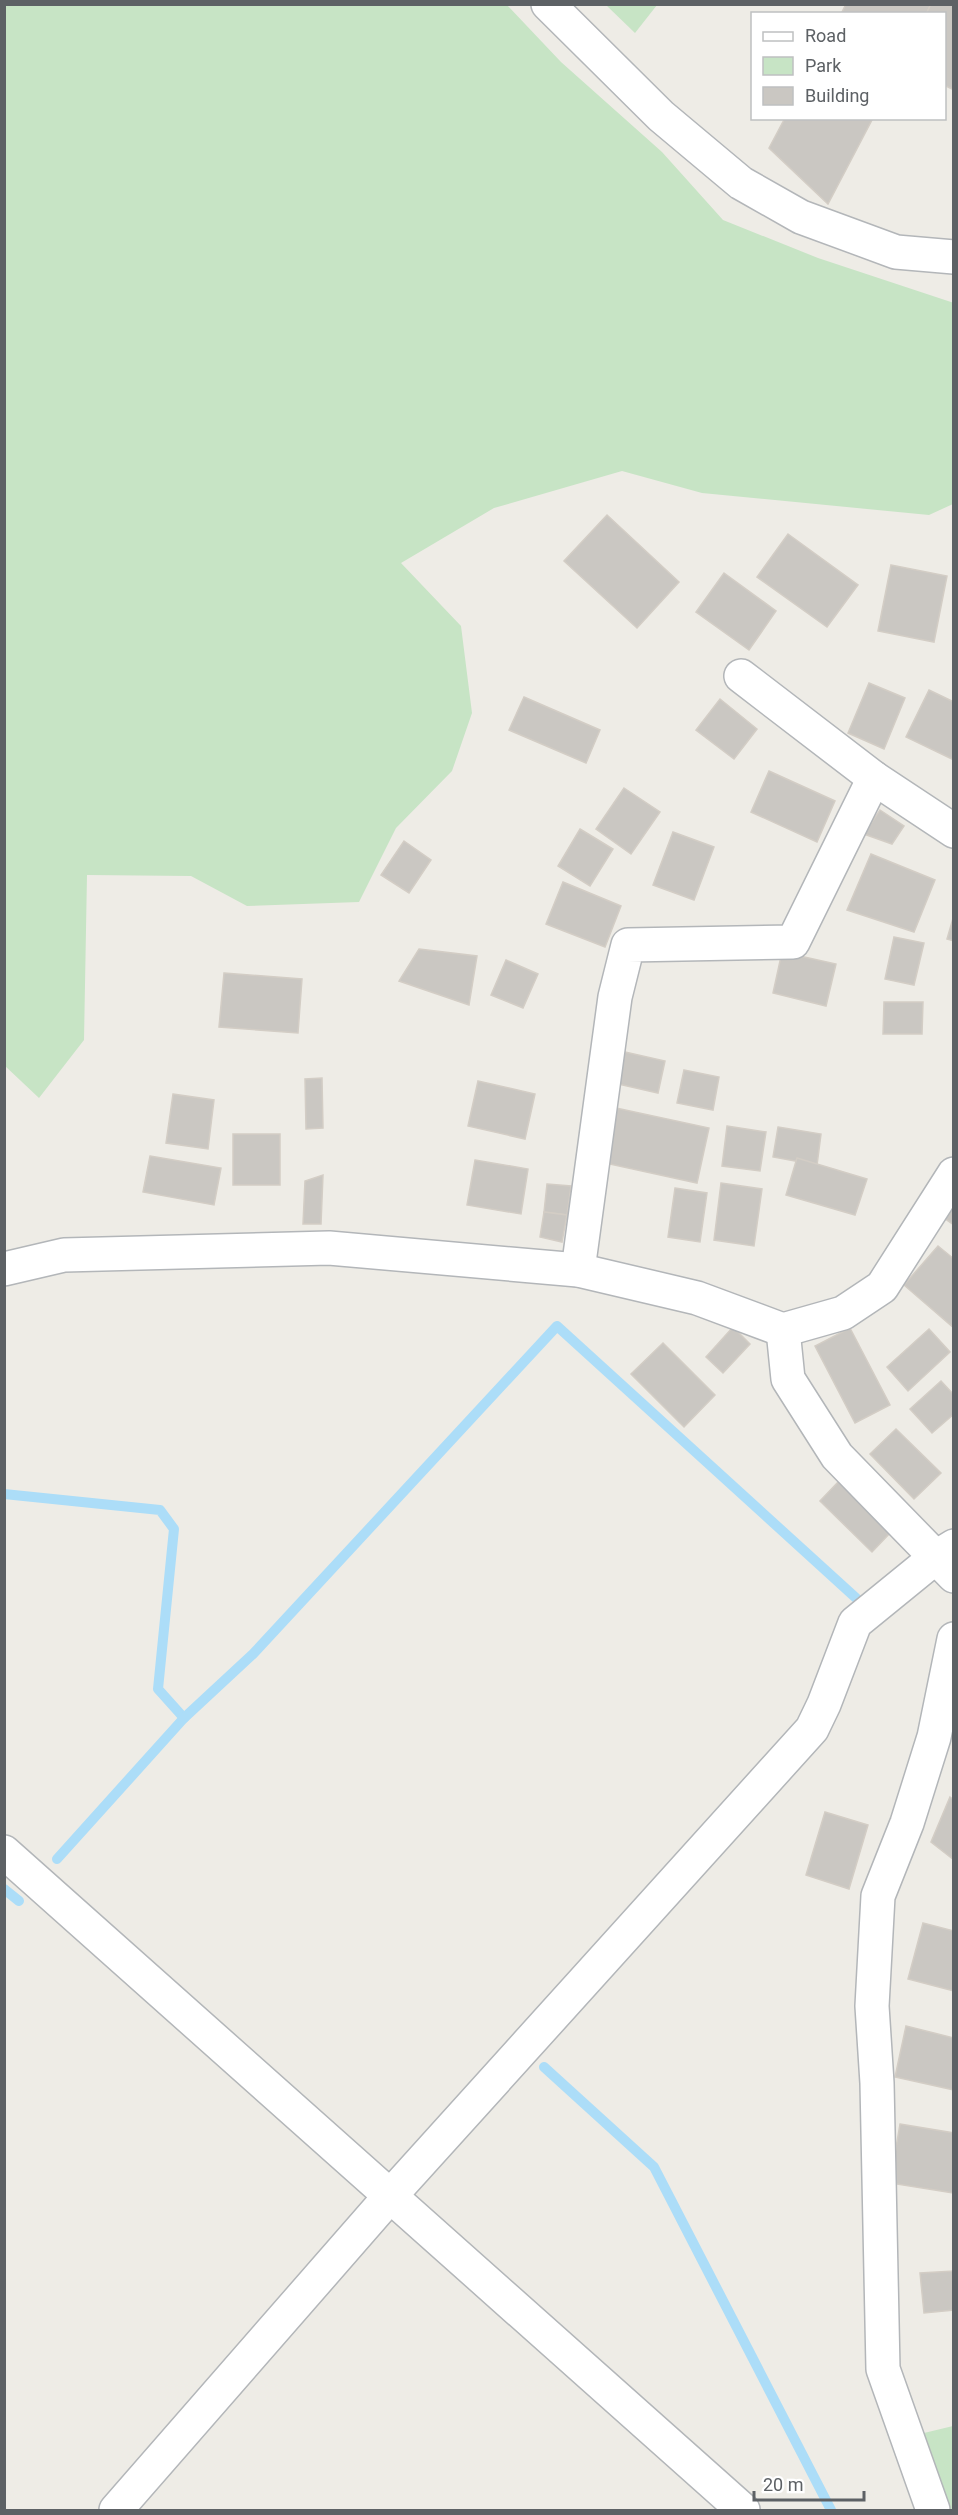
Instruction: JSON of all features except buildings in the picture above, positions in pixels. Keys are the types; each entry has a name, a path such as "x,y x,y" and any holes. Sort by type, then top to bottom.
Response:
{"street":[{"path":"548,4 662,116 741,183 801,217 896,252 954,257"},
{"path":"741,676 874,778 954,831"},
{"path":"578,1270 615,997 628,945 793,942 874,778"},
{"path":"4,1269 63,1256 329,1248 578,1270 697,1298 783,1330 843,1313 882,1287 954,1174"},
{"path":"116,2511 391,2195 812,1729 825,1704 855,1623 948,1560 837,1456 788,1379 783,1330"},
{"path":"933,2511 883,2369 877,2083 872,2006 878,1896 907,1823 934,1737 954,1639"},
{"path":"4,1852 743,2511"}],"green space":[{"path":"4,5 507,5 561,62 662,152 723,220 818,258 954,303 953,504 929,515 702,493 622,471 494,508 401,563 461,626 472,713 452,771 396,828 359,902 247,906 191,876 87,875 84,1040 39,1098 4,1065"},
{"path":"606,5 657,5 635,33"},
{"path":"953,2426 953,2510 949,2510 924,2433"}],"waterway":[{"path":"57,1859 184,1718 253,1654 557,1326 856,1598"},
{"path":"4,1494 160,1510 174,1529 158,1689 184,1718"},
{"path":"4,1889 19,1901"},
{"path":"544,2067 654,2167 831,2510"}]}
